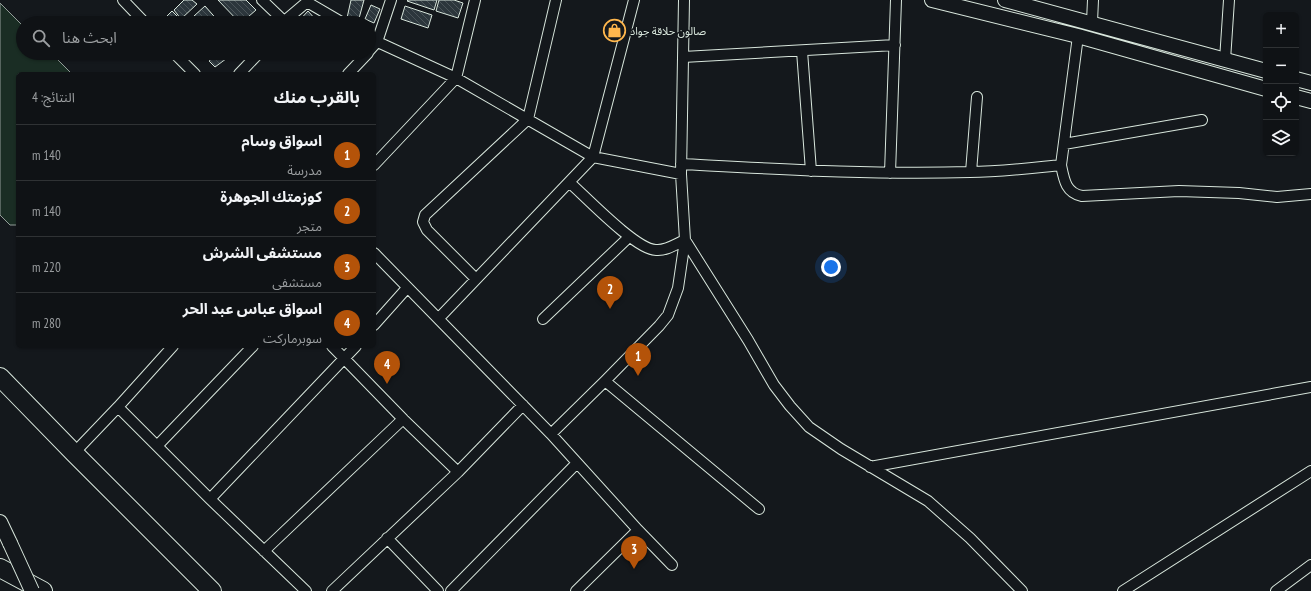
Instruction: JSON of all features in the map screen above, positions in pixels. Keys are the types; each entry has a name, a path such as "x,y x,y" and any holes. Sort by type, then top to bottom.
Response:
{"highway":[{"path":"0,376 74,453 212,591"},
{"path":"0,568 42,591"}],"street":[{"path":"123,0 138,16"},
{"path":"262,0 279,16"},
{"path":"376,33 391,0"},
{"path":"376,164 456,78 475,0"},
{"path":"476,279 428,230 423,222 425,215 528,119 556,0"},
{"path":"438,318 593,156 634,0"},
{"path":"551,434 660,326 668,315 678,288 685,240 681,169 684,0"},
{"path":"890,173 896,0"},
{"path":"932,0 1078,36 1263,87"},
{"path":"1005,0 1092,22 1263,70"},
{"path":"1092,22 1093,0"},
{"path":"1225,60 1229,0"},
{"path":"290,16 307,1 332,16"},
{"path":"1027,24 1031,7"},
{"path":"1078,36 1061,166 1064,181 1074,194 1082,196 1179,192 1239,193 1277,197 1311,194"},
{"path":"376,41 456,78 593,156 681,169 811,170 890,173 970,172 1061,166"},
{"path":"683,57 895,45"},
{"path":"802,51 811,170"},
{"path":"181,60 193,72"},
{"path":"241,72 252,60"},
{"path":"350,72 361,60"},
{"path":"1299,80 1311,82"},
{"path":"970,172 977,97"},
{"path":"1299,98 1311,101"},
{"path":"1064,144 1202,120"},
{"path":"569,182 629,237 642,245 655,250 670,248 685,240"},
{"path":"543,319 629,237"},
{"path":"685,240 744,333 774,385 809,427 870,467 928,500 970,538 1022,591"},
{"path":"376,255 551,434 638,530 672,565"},
{"path":"376,323 408,288"},
{"path":"74,453 171,348"},
{"path":"157,446 251,348"},
{"path":"334,348 403,419 458,472"},
{"path":"210,499 354,348"},
{"path":"605,381 759,510"},
{"path":"870,467 1310,390"},
{"path":"332,591 458,472 523,405"},
{"path":"118,407 210,499 306,591"},
{"path":"264,551 403,419"},
{"path":"451,591 577,463"},
{"path":"1123,591 1311,471"},
{"path":"0,522 32,591"},
{"path":"576,591 638,530"},
{"path":"387,538 438,591"},
{"path":"1276,591 1311,565"}],"green space":[{"path":"0,3 16,19 16,60 58,60 70,72 16,72 16,225 10,225 0,215"}],"building":[{"path":"184,0 192,0 197,4 184,16 179,16 174,10"},
{"path":"218,0 246,0 256,10 249,16 233,16"},
{"path":"351,0 364,0 360,16 347,16"},
{"path":"437,0 434,10 407,1"},
{"path":"439,0 454,0 463,3 458,18 436,11"},
{"path":"371,5 380,9 376,18 376,16 366,16"},
{"path":"205,6 214,16 194,16"},
{"path":"405,6 432,15 428,28 401,19"},
{"path":"172,11 177,16 167,16"},
{"path":"308,11 312,16 303,16"},
{"path":"210,60 224,60 215,67 209,61"}],"place":[{"name":"صالون حلاقة جواد","path":"615,31"},
{"name":"كوزمتك الجوهرة","path":"610,309"},
{"name":"اسواق وسام","path":"638,376"},
{"name":"اسواق عباس عبد الحر","path":"387,384"},
{"name":"مستشفى الشرش","path":"634,569"}]}
